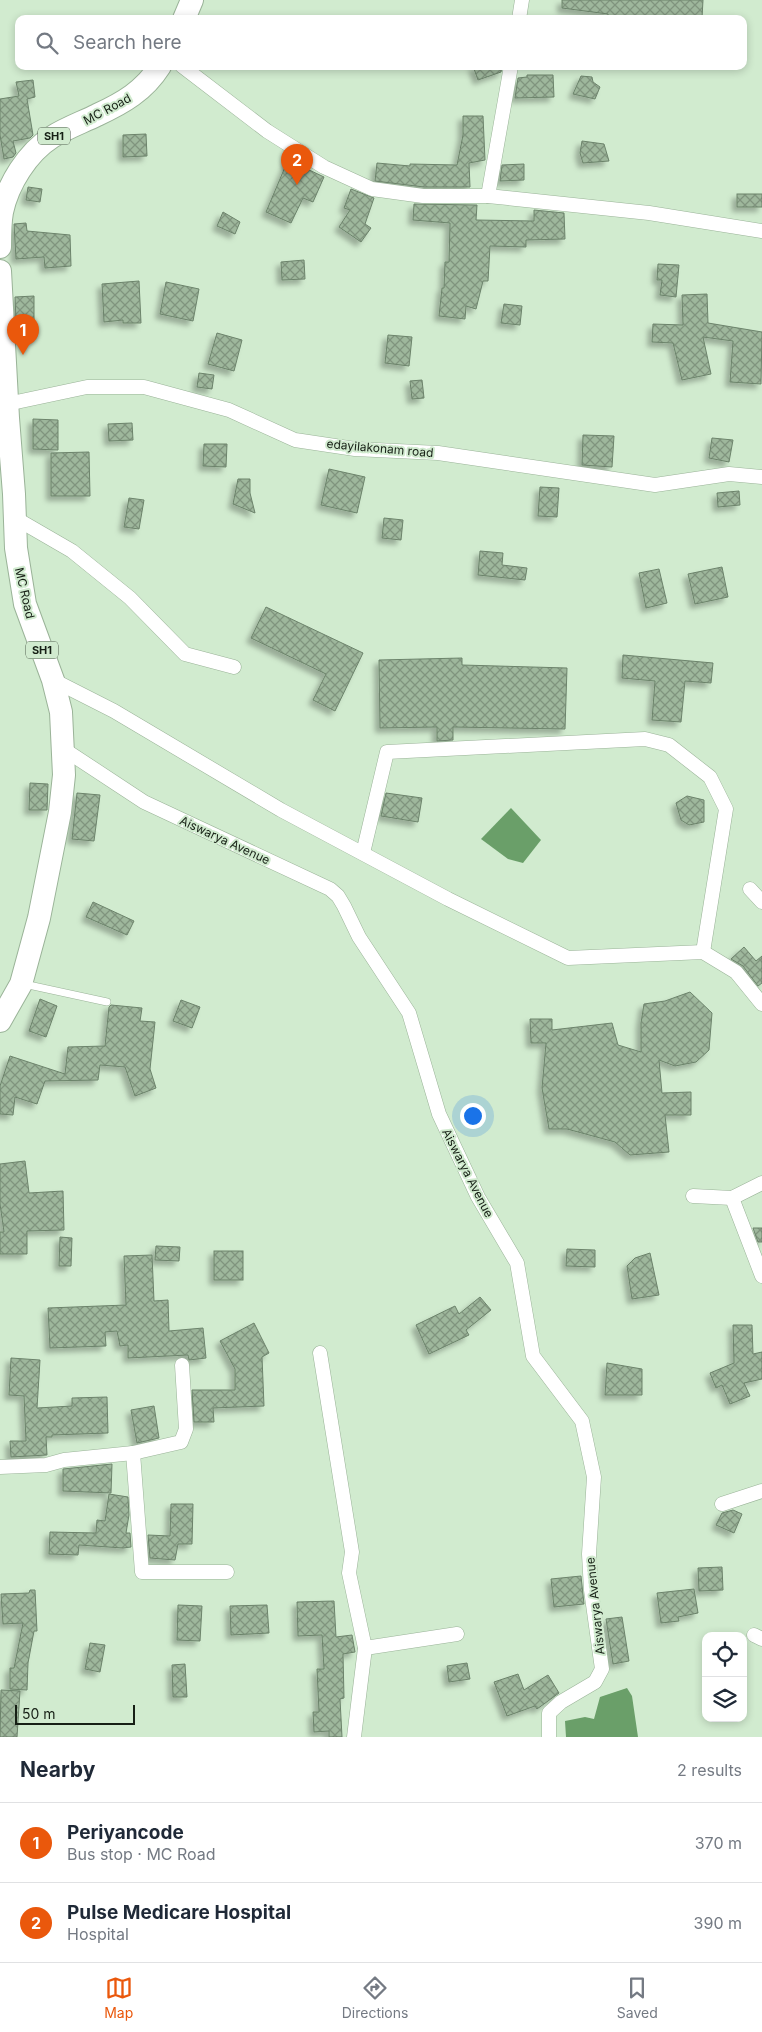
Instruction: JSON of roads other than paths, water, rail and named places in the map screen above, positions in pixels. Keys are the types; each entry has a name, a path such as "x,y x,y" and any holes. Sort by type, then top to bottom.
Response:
{"main road":[{"path":"186,15 192,0"},
{"name":"MC Road","path":"0,247 2,213 11,188 33,153 52,137 121,104 140,90 157,70"},
{"name":"MC Road","path":"0,271 7,404 7,488 15,518 16,548 25,604 53,680 62,712 64,774 60,812 39,918 21,984 0,1021"}],"street":[{"path":"520,15 522,0"},
{"path":"187,70 267,131 324,166 372,190 423,196 488,196 649,213 762,231"},
{"path":"488,196 510,70"},
{"name":"edayilakonam road","path":"7,404 87,387 144,387 228,410 295,440 338,446 438,453 655,485 729,474 762,477"},
{"path":"15,518 72,551 130,598 185,654 234,667"},
{"path":"53,680 114,711 281,810 448,899 568,958 703,952 736,972 762,1004"},
{"path":"363,853 387,752 645,739 669,745 710,778 726,809 703,952"},
{"name":"Aiswarya Avenue","path":"62,748 144,802 330,889 338,896 359,937 409,1013 439,1114 478,1197 517,1263 533,1356 582,1421 594,1477 589,1554 591,1590 602,1669 594,1682 561,1702 549,1713 549,1737"},
{"path":"750,888 762,902"},
{"path":"693,1196 732,1198 762,1183"},
{"path":"732,1198 762,1276"},
{"path":"320,1353 352,1552 349,1573 365,1648 354,1737"},
{"path":"0,1467 46,1465 64,1460 133,1453 180,1442 186,1429 182,1365"},
{"path":"133,1453 142,1572 227,1572"},
{"path":"722,1504 762,1491"},
{"path":"365,1648 457,1634"}],"lane":[{"path":"21,984 106,1002"}],"place":[{"name":"Pulse Medicare Hospital","path":"297,185"},
{"name":"Periyancode","path":"23,355"}]}
